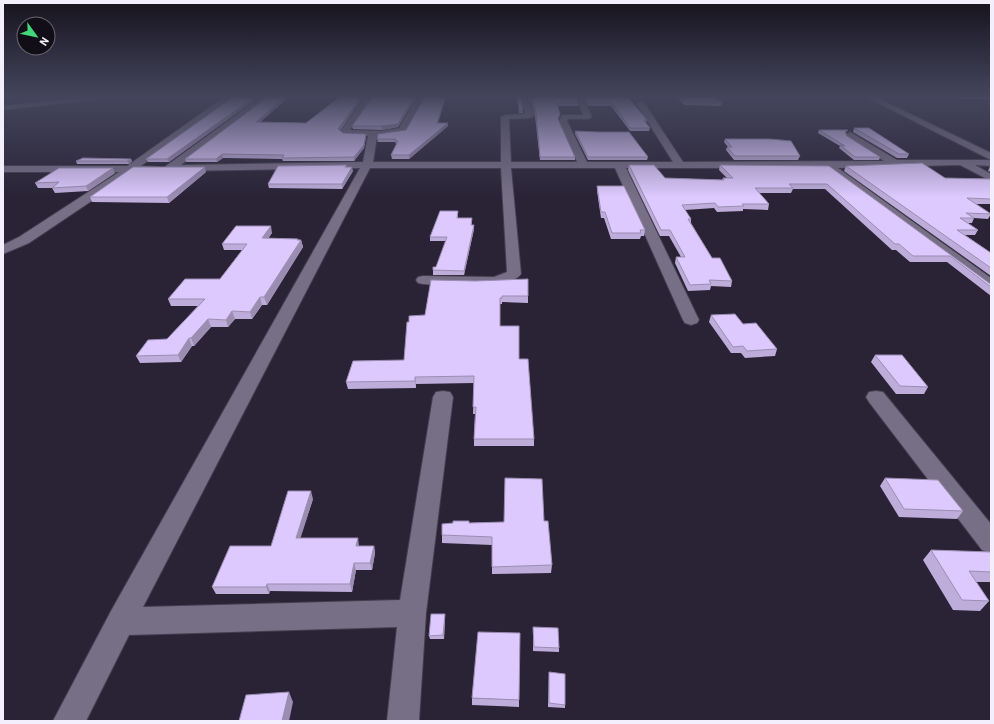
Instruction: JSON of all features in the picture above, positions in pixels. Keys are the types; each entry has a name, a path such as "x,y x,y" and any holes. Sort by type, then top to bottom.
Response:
{"street":[{"path":"3,250 24,240 132,169 184,130"},
{"path":"170,168 221,130"},
{"path":"346,130 344,132 373,133 399,132 403,130"},
{"path":"423,280 494,281 514,274 506,165 505,130"},
{"path":"567,130 583,165"},
{"path":"657,130 680,165"},
{"path":"936,130 991,157"},
{"path":"69,721 367,165 373,133"},
{"path":"850,135 894,163"},
{"path":"3,169 132,169 367,165 828,165 960,162 991,163"},
{"path":"960,162 991,178"},
{"path":"619,165 691,320"},
{"path":"828,165 991,285"},
{"path":"403,721 412,613 443,397"},
{"path":"876,397 991,542"},
{"path":"121,622 412,613"}],"building":[{"path":"187,130 208,130 167,159 146,159"},
{"path":"224,130 339,130 343,133 366,134 364,145 354,157 282,158 284,155 222,154 216,159 185,159"},
{"path":"406,130 440,130 409,155 391,155 398,141 395,141 396,139 377,139 378,134"},
{"path":"538,130 563,130 575,157 540,157"},
{"path":"819,130 848,130 845,132 847,136 880,157 855,157 840,145 845,146"},
{"path":"857,130 872,130 909,154 899,154"},
{"path":"575,131 629,132 648,157 588,157"},
{"path":"725,139 770,139 791,141 800,156 735,156 727,147 732,147"},
{"path":"83,158 131,159 127,161 76,161"},
{"path":"922,163 945,178 991,179 991,199 967,198 991,214 966,213 974,218 960,218 978,230 957,230 991,253 991,268 846,166"},
{"path":"347,165 345,167 352,167 342,184 268,184 278,166"},
{"path":"629,165 654,165 665,178 724,180 723,178 733,178 720,165 829,166 991,284 991,287 950,256 913,256 899,244 895,244 827,184 789,184 793,188 755,188 769,204 742,204 744,206 718,207 715,203 682,205 691,219 688,219 712,258 720,258 732,281 709,280 711,284 690,285 676,257 685,257 670,230 661,230"},
{"path":"133,167 205,167 167,197 90,197"},
{"path":"59,168 113,168 86,186 52,188 59,182 35,183"},
{"path":"597,186 624,186 645,230 640,230 641,233 612,233 605,212 601,212"},
{"path":"440,211 458,211 457,218 472,218 471,225 474,225 464,271 433,270 433,267 436,267 447,237 430,237"},
{"path":"236,226 271,226 262,238 301,240 264,297 260,297 250,312 232,311 226,320 208,319 191,338 189,338 178,355 136,356 148,340 167,339 205,299 168,299 185,279 220,279 247,244 222,244"},
{"path":"528,279 528,296 502,296 502,298 500,298 500,326 519,326 519,359 528,359 534,439 474,439 476,407 473,407 474,376 415,377 415,381 346,382 353,361 404,360 407,322 409,322 409,316 425,315 431,280 475,281"},
{"path":"735,314 743,324 756,323 777,349 747,351 743,346 733,347 711,315"},
{"path":"875,355 902,355 928,387 900,386"},
{"path":"505,478 542,479 544,521 548,521 552,565 492,567 492,537 442,535 442,524 453,523 453,521 469,521 469,523 504,522"},
{"path":"885,478 938,480 963,511 904,509"},
{"path":"288,491 311,491 296,538 358,538 356,546 374,546 370,563 354,563 350,584 267,584 266,587 212,587 230,546 271,546"},
{"path":"931,550 991,552 991,572 969,571 989,601 962,600"},
{"path":"431,614 445,614 443,635 429,636"},
{"path":"533,627 558,628 559,648 534,647"},
{"path":"478,632 520,633 519,700 472,698"},
{"path":"549,672 565,674 565,705 549,703"},
{"path":"289,692 282,721 239,721 246,695"}]}
